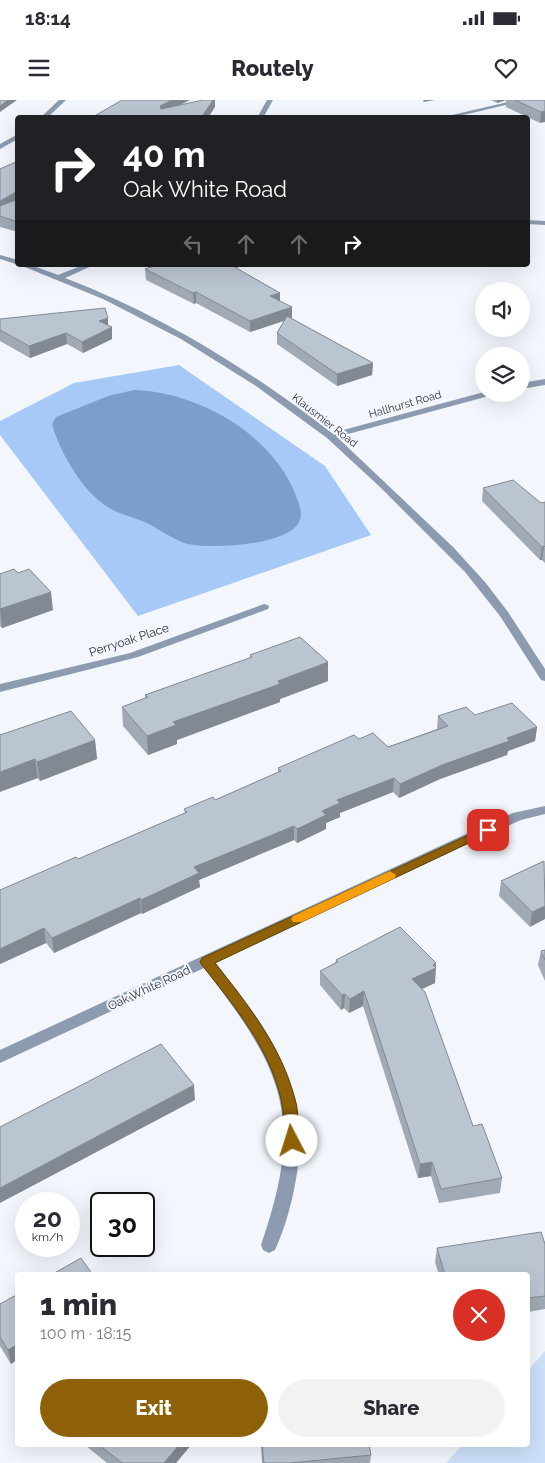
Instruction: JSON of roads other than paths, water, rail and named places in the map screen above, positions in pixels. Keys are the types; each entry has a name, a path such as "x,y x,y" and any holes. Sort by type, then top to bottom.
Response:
{"street":[{"path":"46,115 63,100"},
{"path":"262,115 270,100"},
{"path":"455,115 524,100"},
{"path":"0,147 15,138"},
{"path":"530,222 545,223"},
{"path":"0,257 15,262"},
{"name":"Klausmier Road","path":"29,267 141,316 209,353 269,392 330,436 457,557 509,623 545,678"},
{"path":"58,278 85,267"},
{"path":"530,384 545,382"},
{"name":"Hallhurst Road","path":"330,436 475,397"},
{"name":"Perryoak Place","path":"0,688 134,655 264,607"},
{"name":"Oak White Road","path":"0,1057 207,962 473,836 518,816 545,810"},
{"path":"207,962 242,1006 269,1047 288,1100 292,1141 286,1192 269,1245"}]}
